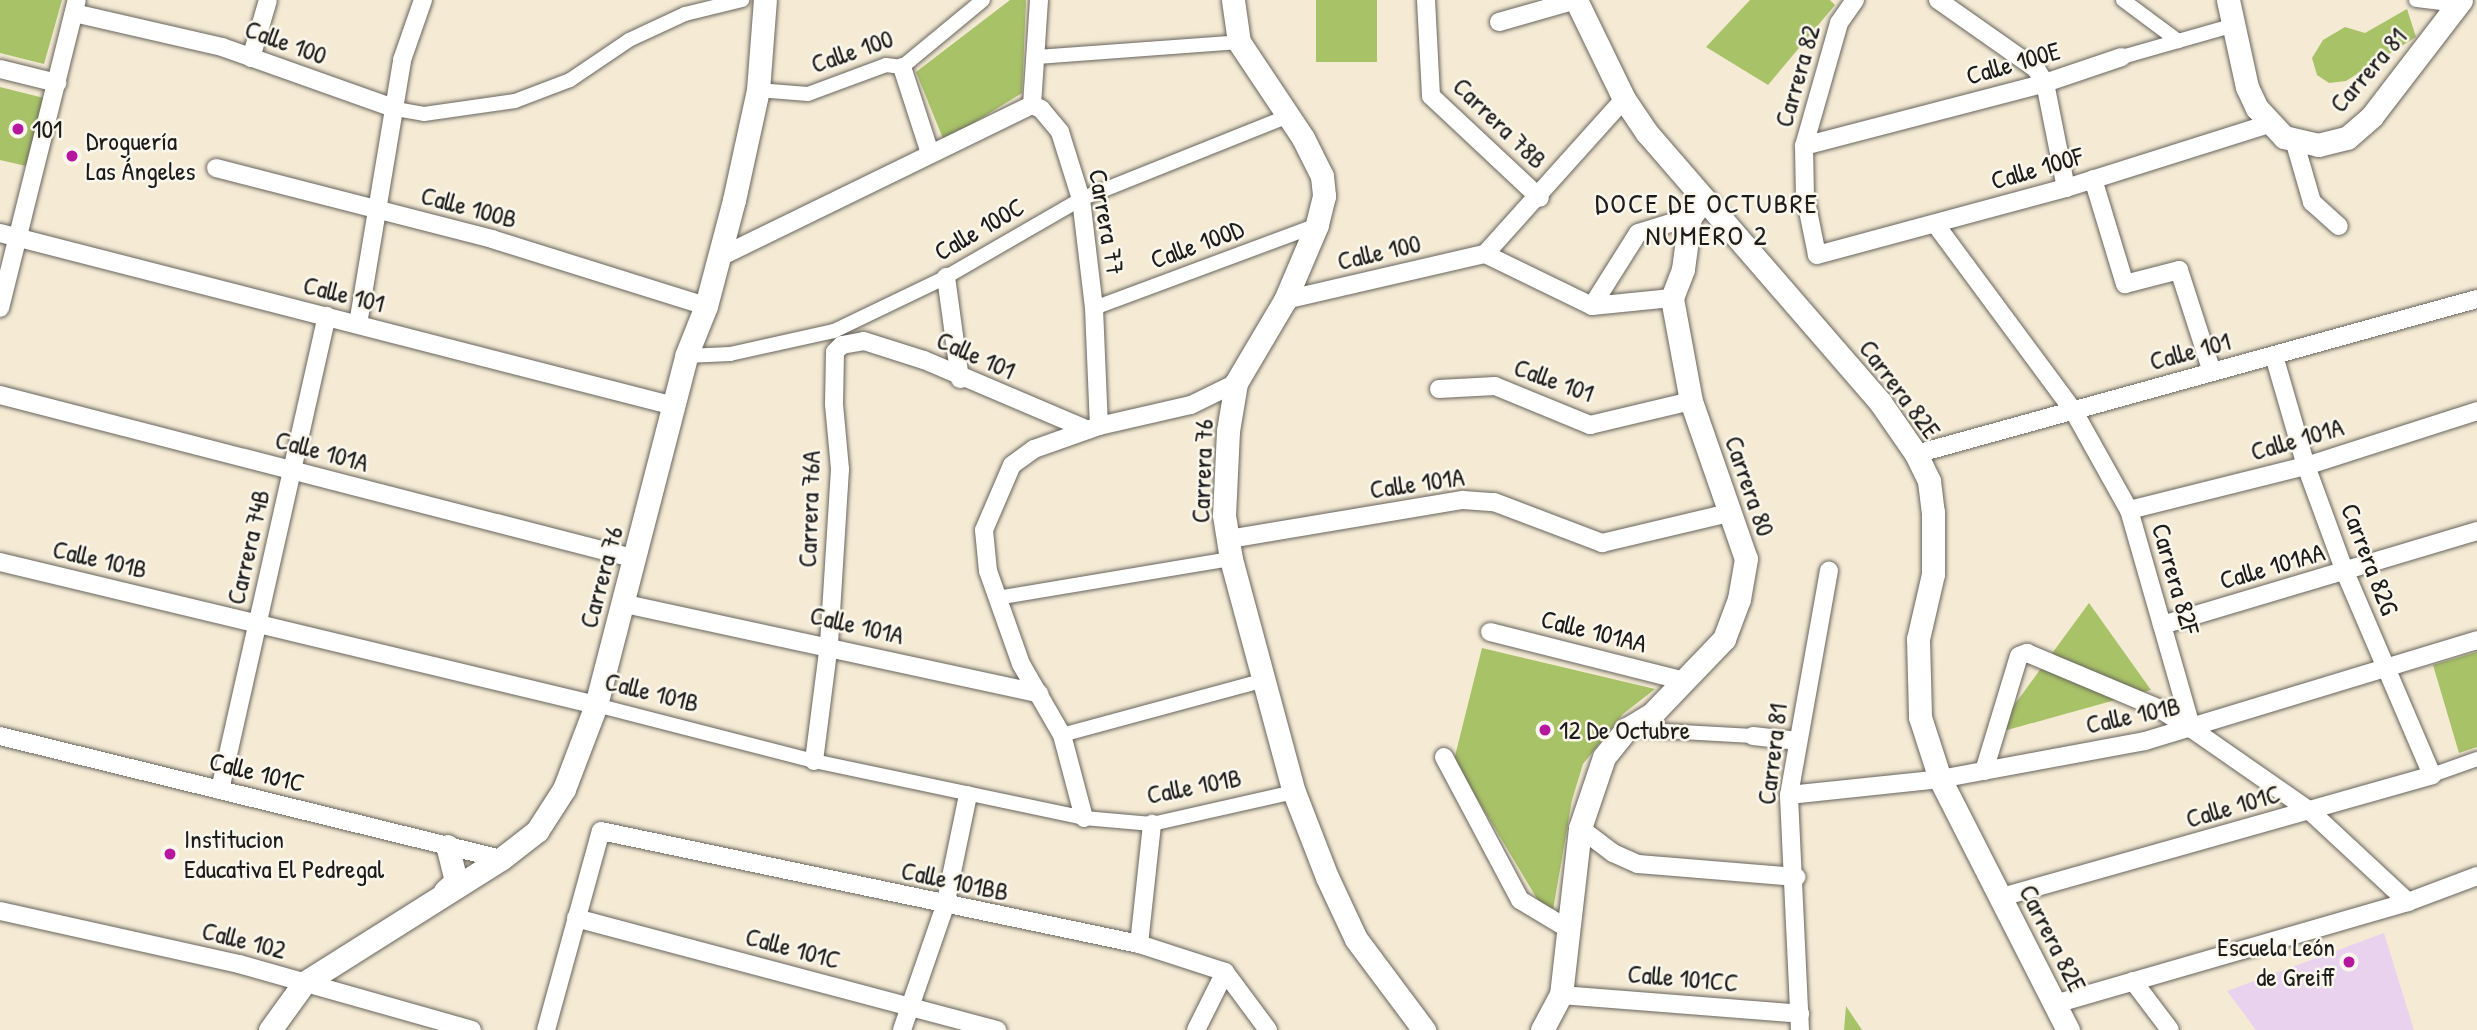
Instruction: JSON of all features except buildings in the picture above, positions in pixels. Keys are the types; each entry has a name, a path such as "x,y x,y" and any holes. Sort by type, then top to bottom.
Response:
{"street":[{"path":"251,58 268,0"},
{"path":"358,324 381,211 402,60 422,0"},
{"path":"396,108 424,114 524,98 570,79 629,40 685,14 742,0"},
{"name":"Carrera 76","path":"270,1030 304,983 445,891 501,859 537,831 554,807 596,705 686,356 706,306 758,90 765,0"},
{"name":"Calle 100","path":"758,90 808,94 886,65 902,67 983,0"},
{"path":"718,258 1032,105 1040,0"},
{"name":"Carrera 76","path":"1233,0 1239,42 1289,116 1322,176 1324,196 1317,225 1285,300 1236,383 1227,431 1224,515 1230,549 1261,681 1294,792 1356,939 1424,1030"},
{"name":"Carrera 78B","path":"1426,0 1431,96 1539,198"},
{"path":"1499,22 1576,0"},
{"name":"Carrera 82E","path":"1576,0 1624,99 1696,209 1880,402 1916,453 1929,481 1933,574 1918,639 1915,680 1920,717 1940,779 2068,1030"},
{"name":"Carrera 82","path":"1817,255 1805,196 1804,146 1839,23 1855,0"},
{"path":"1938,0 2036,69 2045,82 2066,187"},
{"path":"2123,0 2178,41"},
{"name":"Carrera 81","path":"2228,0 2247,87 2269,124 2294,140 2318,145 2347,138 2390,95 2459,3"},
{"path":"2416,0 2459,3"},
{"path":"0,309 9,235 57,83 75,7"},
{"name":"Calle 100","path":"75,7 222,47 396,108"},
{"name":"Calle 100E","path":"1804,146 2045,82 2234,25"},
{"path":"1037,57 1239,42"},
{"path":"902,67 930,153"},
{"path":"0,69 57,83"},
{"path":"1624,99 1539,198 1485,254 1592,306 1672,298"},
{"name":"Carrera 77","path":"1032,105 1041,109 1060,132 1081,199 1094,308 1093,428"},
{"name":"Calle 100C","path":"686,356 730,354 834,331 946,277 1081,199 1289,116"},
{"name":"Calle 100F","path":"1817,255 1936,225 2269,124"},
{"path":"2294,140 2312,202 2339,226"},
{"name":"Calle 100B","path":"216,168 492,239 706,306"},
{"path":"2093,179 2125,284 2179,270 2212,372"},
{"path":"1592,306 1621,253 1638,233 1696,209"},
{"name":"Carrera 80","path":"1542,1030 1562,995 1580,828 1604,757 1627,729 1652,714 1724,639 1739,599 1746,559 1690,401 1672,298 1683,269 1696,209"},
{"name":"Calle 100D","path":"1094,308 1317,225"},
{"name":"Carrera 82F","path":"1936,225 2073,410 2129,510 2192,729"},
{"name":"Calle 101","path":"9,235 674,406"},
{"name":"Calle 100","path":"1285,300 1485,254"},
{"path":"946,277 960,379"},
{"name":"Calle 101","path":"1916,453 2477,299"},
{"name":"Carrera 74B","path":"220,790 327,316"},
{"name":"Calle 101","path":"842,345 864,341 924,360 960,379 1093,428"},
{"name":"Carrera 76A","path":"814,761 829,644 840,469 832,361 842,345"},
{"name":"Carrera 82G","path":"2274,356 2306,466 2345,572 2385,668 2398,688 2432,775"},
{"path":"1084,818 1062,735 1021,664 997,598 988,571 984,530 1012,466 1034,449 1093,428 1191,405 1236,383"},
{"name":"Calle 101","path":"1439,389 1495,386 1590,425 1690,401"},
{"name":"Calle 101A","path":"0,395 632,558"},
{"name":"Calle 101A","path":"2129,510 2306,466 2477,411"},
{"name":"Calle 101A","path":"997,598 1463,500 1494,502 1602,543 1729,513"},
{"name":"Calle 101AA","path":"2162,625 2477,531"},
{"name":"Calle 101B","path":"0,562 596,705 814,761 1084,818 1152,824 1294,792"},
{"name":"Carrera 81","path":"1800,1022 1796,877 1789,795 1829,571"},
{"name":"Calle 101A","path":"621,603 829,644 1040,693"},
{"name":"Calle 101AA","path":"1490,632 1685,681"},
{"name":"Calle 101B","path":"1789,795 1940,779 2192,729 2477,640"},
{"path":"1984,771 2019,656 2027,653 2158,708 2192,729 2310,811 2408,901"},
{"path":"1062,735 1261,681"},
{"path":"1627,729 1798,741"},
{"name":"Calle 101C","path":"0,736 501,859"},
{"path":"1444,757 1520,900 1570,930"},
{"name":"Calle 101C","path":"2002,897 2310,811 2477,759"},
{"path":"902,1030 945,906 968,795"},
{"path":"1139,944 1152,824"},
{"path":"1580,828 1613,853 1637,864 1796,877"},
{"name":"Calle 101BB","path":"576,918 601,831 945,906 1139,944 1225,972"},
{"path":"445,891 456,881 447,846"},
{"path":"2055,1004 2408,901 2477,876"},
{"name":"Calle 102","path":"0,911 304,983 472,1030"},
{"path":"546,1030 576,918"},
{"name":"Calle 101C","path":"576,918 997,1030"},
{"path":"1196,1030 1225,972 1268,1030"},
{"path":"2133,981 2170,1030"},
{"name":"Calle 101CC","path":"1562,995 1800,1022"}],"shaded area":[{"name":"Escuela León de Greiff","path":"2384,933 2414,1030 2256,1030 2227,991"}],"green space":[{"path":"0,0 62,0 44,64 0,53"},
{"path":"1010,0 1026,0 1022,93 944,141 916,72"},
{"path":"1316,0 1377,0 1377,62 1316,62"},
{"path":"1750,0 1830,0 1835,5 1768,85 1706,47"},
{"path":"2407,9 2416,37 2346,81 2329,83 2317,75 2312,58 2323,40 2345,27 2365,33"},
{"name":"101","path":"0,87 44,98 26,166 0,160"},
{"path":"2089,603 2151,690 1993,734"},
{"name":"12 De Octubre","path":"1482,648 1655,689 1623,714 1583,764 1572,800 1551,922 1454,760"},
{"path":"2477,652 2477,747 2459,753 2433,665"},
{"path":"1846,1006 1862,1030 1844,1030"}],"place":[{"name":"101","path":"18,129"},
{"name":"Droguería Las Ángeles","path":"72,156"},
{"name":"12 De Octubre","path":"1545,730"},
{"name":"Institucion Educativa El Pedregal","path":"170,854"},
{"name":"Escuela León de Greiff","path":"2349,962"}],"district":[{"name":"DOCE DE OCTUBRE NUMERO 2","path":"1707,219"}]}
